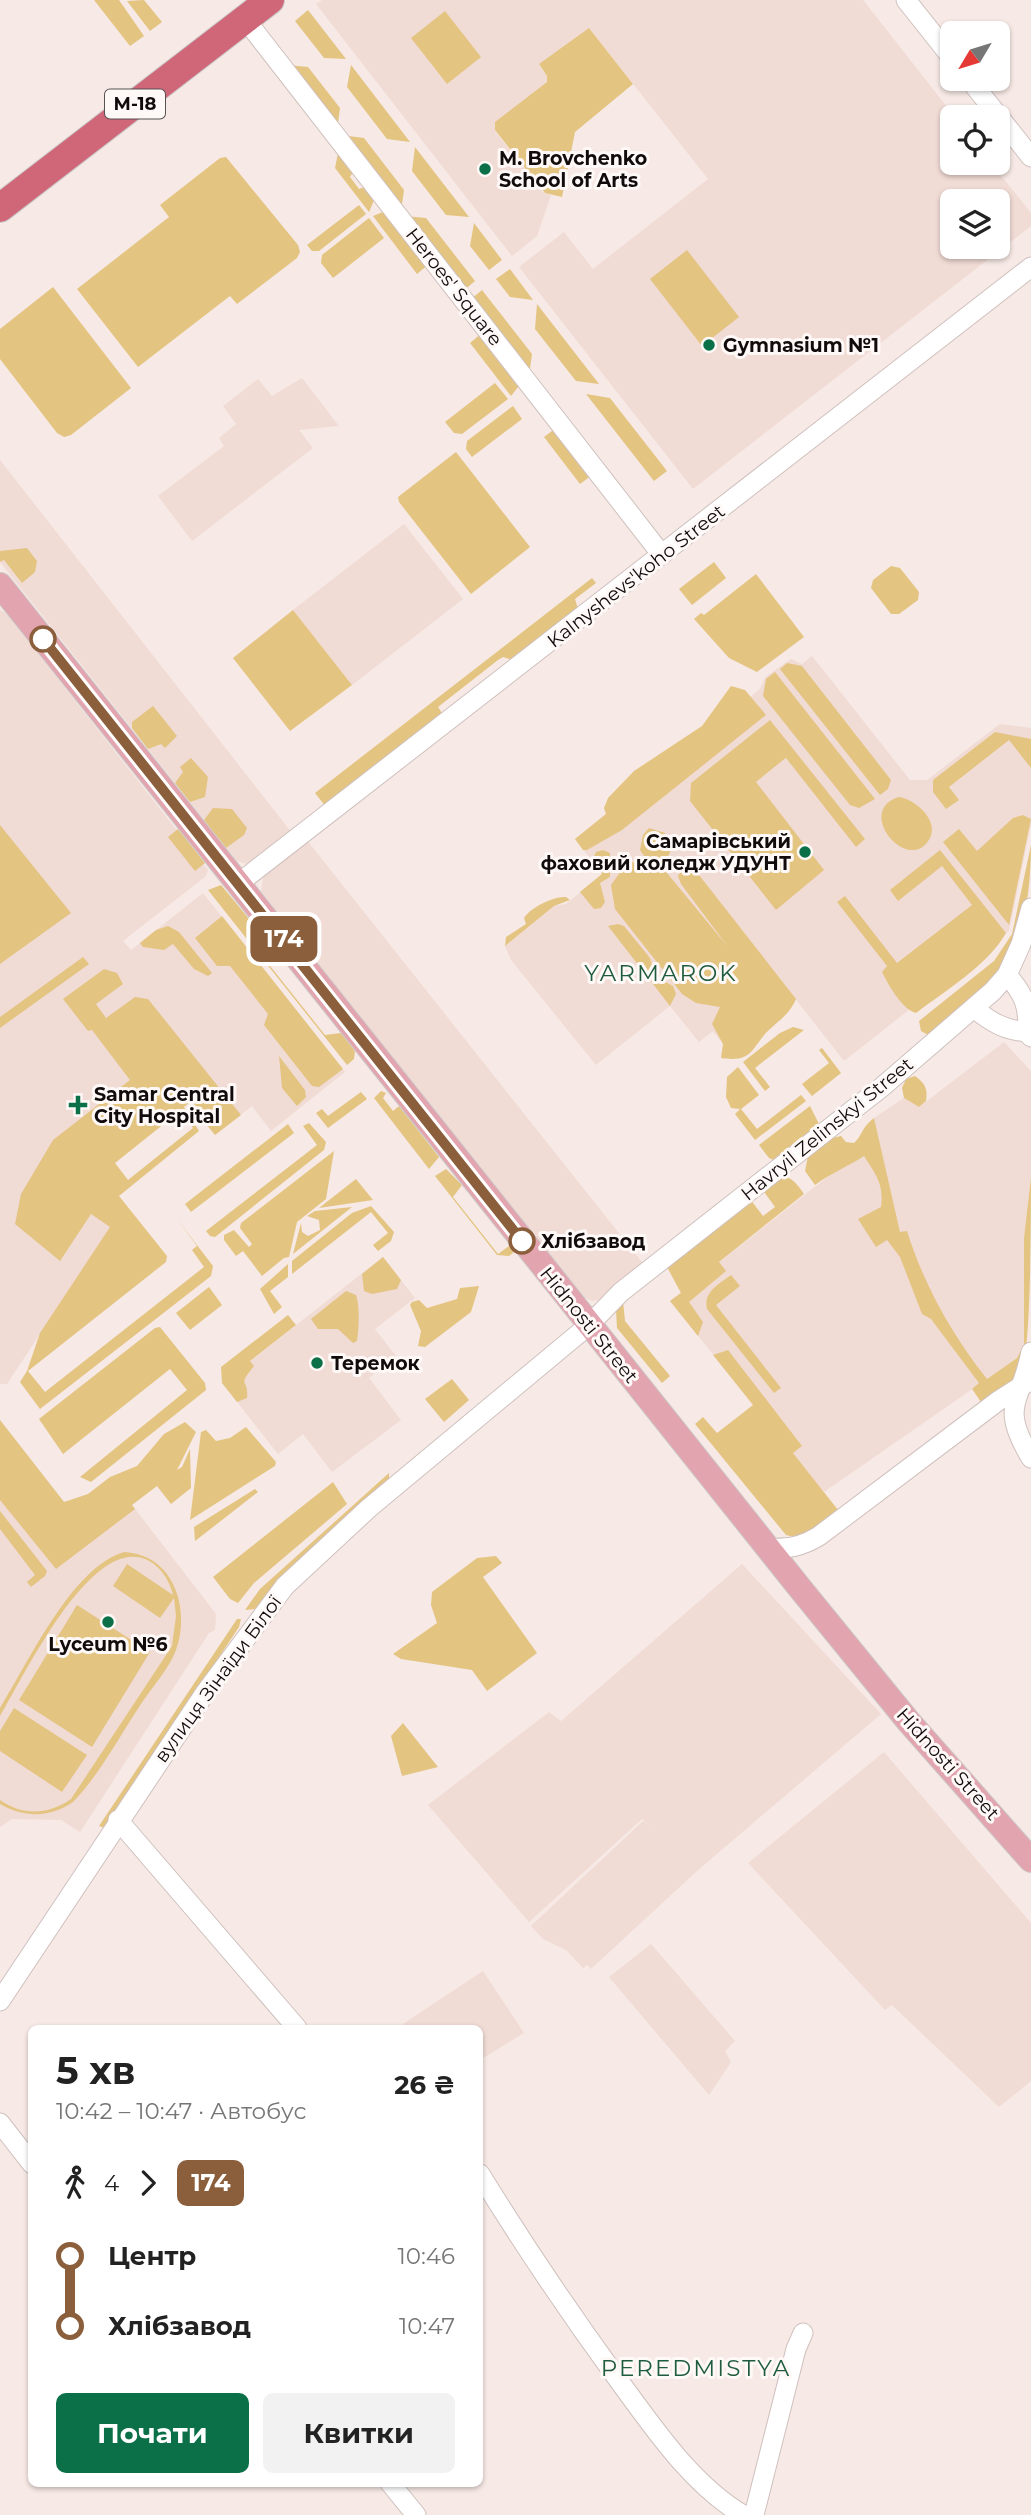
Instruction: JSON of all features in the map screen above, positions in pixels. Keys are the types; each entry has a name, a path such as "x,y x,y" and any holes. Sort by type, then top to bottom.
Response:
{"highway":[{"name":"М-18","path":"0,208 270,0"}],"main road":[{"name":"Hidnosti Street","path":"2,592 239,883 767,1548 909,1722 1031,1860"}],"street":[{"path":"906,0 940,43"},
{"name":"Heroes' Square","path":"245,19 662,555"},
{"path":"978,91 1031,158"},
{"name":"Kalnyshevsʹkoho Street","path":"239,883 1031,267"},
{"name":"Havryil Zelinskyi Street","path":"589,1325 621,1292 873,1094 975,1009 1007,975 1026,946 1031,908"},
{"path":"975,1009 991,1022 1010,1031 1029,1034 1029,1010 1019,988 1007,975"},
{"name":"вулиця Зінаїди Білої","path":"0,2001 118,1820 255,1622 285,1586 369,1508 589,1325"},
{"path":"1031,1352 1025,1383 1013,1417 1031,1458"},
{"path":"767,1548 789,1549 804,1545 819,1536 1025,1383"},
{"path":"118,1820 295,2025"},
{"path":"0,2123 28,2159"},
{"path":"483,2179 544,2275 644,2416 721,2502 743,2515"},
{"path":"754,2515 796,2349 803,2333"},
{"path":"393,2487 416,2515"}],"shaded area":[{"path":"94,0 119,0 144,36 130,46"},
{"path":"144,0 162,22 150,31 127,1"},
{"path":"322,0 863,0 946,105 940,105 940,175 1001,175 1031,213 1031,226 1010,242 1010,189 940,189 940,259 989,259 693,489 519,267 564,232 593,269 708,179 590,29 539,65 547,76 547,82 495,123 495,131 544,193 551,195 537,236 512,256 316,4"},
{"path":"308,10 346,59 324,58 295,21"},
{"path":"445,11 481,57 447,84 411,38"},
{"path":"589,28 633,84 575,132 562,197 545,193 495,130 495,122 547,82 547,76 539,64"},
{"path":"287,65 308,67 340,108 337,130"},
{"path":"351,65 410,142 387,139 347,87"},
{"path":"341,135 364,138 404,190 401,211"},
{"path":"415,147 469,217 446,215 412,171"},
{"path":"339,148 355,169 350,177 359,189 368,186 375,198 369,212 335,168"},
{"path":"226,157 298,245 300,252 297,258 237,304 230,296 138,367 77,289 169,217 160,205 220,158"},
{"path":"359,205 366,214 319,251 312,251 307,245"},
{"path":"383,212 429,264 417,274 373,216"},
{"path":"404,216 426,218 475,281 463,291"},
{"path":"369,218 384,238 333,278 321,263 322,255"},
{"path":"474,223 502,260 489,270 470,246"},
{"path":"687,250 739,317 702,346 650,279"},
{"path":"510,269 533,300 510,297 496,279"},
{"path":"53,287 131,388 71,435 64,437 57,433 0,359 0,329"},
{"path":"482,290 532,354 529,376 470,300"},
{"path":"537,304 599,384 576,381 535,329"},
{"path":"482,333 518,381 518,387 511,396 470,343"},
{"path":"302,378 339,426 299,430 313,448 192,541 158,496 224,446 219,438 236,424 223,406 258,379 272,396"},
{"path":"495,383 508,399 462,434 454,433 445,422"},
{"path":"586,394 610,398 667,471 654,481"},
{"path":"513,406 522,419 472,457 466,449 467,441"},
{"path":"556,428 592,475 580,484 544,437"},
{"path":"456,452 530,547 471,594 399,502 398,497"},
{"path":"0,460 292,833 247,864 237,861 0,562"},
{"path":"404,524 463,599 352,685 293,610"},
{"path":"27,548 37,561 35,572 22,583 4,560 0,562 0,551"},
{"path":"714,562 726,578 692,605 679,589"},
{"path":"891,566 900,568 919,592 918,600 899,614 891,614 871,588 873,580"},
{"path":"756,574 804,637 757,672 729,658 694,619 701,613 704,615"},
{"path":"592,578 596,583 575,599 579,612 516,661 503,657 498,660 438,707 444,716 326,807 315,793"},
{"name":"Samar Central City Hospital","path":"0,610 6,613 208,870 206,876 123,941 131,950 203,893 345,1072 271,1131 252,1106 215,1135 178,1089 78,1166 118,1216 7,1384 0,1384"},
{"path":"293,610 352,685 290,731 233,658"},
{"name":"Самарівський фаховий коледж УДУНТ","path":"812,656 910,780 927,780 1000,724 1031,728 1031,824 1009,931 844,1061 790,992 723,1044 713,1031 699,1042 670,1006 596,1065 511,960 505,946 554,906 566,904 602,874 575,839 760,689 765,677 791,659 802,664"},
{"path":"787,663 802,666 891,780 888,789 880,795 780,669"},
{"path":"775,672 875,799 859,808 850,805 763,696 766,679"},
{"path":"731,686 745,690 766,715 622,830 583,850 575,839 606,814 604,808 608,798 634,771 702,726"},
{"path":"153,706 177,736 165,748 161,744 148,749 132,728 132,722"},
{"path":"770,720 865,839 856,847 786,758 783,760 756,782 824,870 776,910 690,801 691,783"},
{"path":"995,732 1031,739 1031,768 1009,740 949,787 959,800 946,809 933,792 933,780"},
{"path":"191,758 208,777 205,797 190,802 175,783 183,772 180,767"},
{"path":"899,797 921,808 930,822 931,837 916,850 896,844 883,824 882,813 887,804"},
{"path":"213,808 232,809 247,828 244,835 226,848 204,820"},
{"path":"1023,815 1031,819 1009,925 943,842 959,829 977,851 1013,818"},
{"path":"0,825 71,913 0,964"},
{"path":"649,828 665,833 670,842 669,854 658,862 728,947 681,884 678,876 684,866 692,866 796,999 788,1012 746,1056 721,1058 723,1044 712,1024 720,1007 696,1003 682,994 615,909 611,885 626,864 646,859 640,850 643,835"},
{"path":"178,829 205,863 195,871 168,837"},
{"path":"306,839 645,1266 601,1300 592,1301 583,1297 261,891 264,872"},
{"path":"1031,845 1028,897 1020,933 1005,965 980,994 930,1036 921,1031 919,1021 994,961 1012,934"},
{"path":"603,850 610,853 610,877 600,883 605,902 601,908 594,909 580,892 602,874 592,861 596,852"},
{"path":"940,850 1006,933 977,967 916,1013 896,996 882,972 887,966 837,902 845,896 897,963 972,905 942,866 898,901 890,890"},
{"path":"221,885 255,926 251,942 325,1035 341,1033 355,1051 354,1059 347,1065 208,890"},
{"path":"566,897 570,900 554,906 505,946 506,937 526,924 524,918 531,910 549,901"},
{"path":"222,916 343,1069 319,1087 312,1086 264,1025 268,1014 230,966 217,966 195,938"},
{"path":"168,926 179,932 212,973 208,976 194,969 173,944 164,950 143,947 140,943 156,930"},
{"path":"608,926 624,926 650,958 656,977 673,986 676,994 670,1006"},
{"path":"83,957 89,964 0,1028 0,1017"},
{"path":"104,969 117,973 123,984 96,1004 106,1018 135,997 148,999 241,1115 215,1135 189,1103 184,1107 199,1131 119,1196 167,1256 166,1262 28,1371 45,1392 204,1267 192,1250 197,1246 177,1219 213,1266 211,1276 40,1409 20,1382 27,1371 40,1333 110,1227 91,1214 60,1261 15,1224 21,1194 53,1140 130,1080 92,1030 88,1031 63,999","holes":["180,1111 193,1128 128,1180 115,1163"]},
{"path":"793,1027 804,1030 755,1068 770,1087 765,1091 743,1062 780,1033"},
{"path":"1004,1042 1031,1071 1031,1177 1024,1238 1024,1344 1017,1358 824,1492 670,1301 878,1137 874,1118 904,1098 919,1107"},
{"path":"822,1048 841,1073 812,1096 802,1084 829,1063 819,1050"},
{"path":"279,1056 305,1090 306,1097 297,1106 282,1088"},
{"path":"738,1067 759,1095 741,1109 757,1129 801,1095 806,1101 755,1140 735,1114 740,1109 731,1108 726,1097 727,1077"},
{"path":"915,1076 927,1093 926,1101 919,1107 904,1098 902,1088 906,1079"},
{"path":"381,1091 386,1093 383,1098 393,1111 399,1106 439,1157 429,1169 374,1098"},
{"path":"361,1092 367,1099 328,1128 316,1113 322,1109 328,1116"},
{"path":"810,1106 820,1126 776,1161 769,1158 759,1145"},
{"path":"874,1118 900,1232 907,1231 940,1309 987,1379 1017,1358 1024,1344 1024,1238 1031,1177 1029,1304 1023,1368 1020,1374 999,1392 981,1402 972,1389 979,1383 931,1319 922,1314 900,1257 887,1240 876,1247 858,1219 881,1207 882,1199 875,1174 864,1156 815,1185 805,1171 808,1156 832,1138 841,1136 846,1142 854,1143"},
{"path":"309,1123 326,1142 324,1150 215,1237 210,1236 206,1231 317,1145 303,1126"},
{"path":"288,1124 294,1133 191,1212 185,1204"},
{"path":"334,1151 326,1199 297,1222 289,1257 262,1276 243,1251 236,1256 224,1240 224,1235 234,1230 249,1247 252,1244 240,1228 241,1223"},
{"path":"446,1169 462,1185 453,1197 498,1254 509,1246 514,1252 509,1256 497,1255 435,1176"},
{"path":"779,1176 791,1179 804,1194 719,1262 726,1271 689,1302 703,1322 698,1336 670,1301 681,1293 667,1267 750,1199 763,1216 775,1207 762,1189"},
{"path":"356,1179 373,1200 319,1208"},
{"path":"371,1206 394,1232 391,1241 378,1251 373,1245 388,1233 371,1212 292,1274 292,1261 352,1213"},
{"path":"352,1207 293,1254 301,1223 302,1232 308,1236 320,1230 319,1220 307,1216 315,1211"},
{"name":"Теремок","path":"383,1257 415,1298 375,1329 396,1356 369,1378 401,1420 332,1472 303,1434 278,1454 222,1383"},
{"path":"383,1257 401,1280 397,1289 372,1294 364,1291 362,1274"},
{"path":"288,1264 288,1277 270,1291 282,1307 274,1314 260,1289"},
{"path":"731,1275 740,1286 716,1305 781,1388 774,1393 707,1309 710,1293"},
{"path":"479,1286 471,1312 425,1347 418,1346 421,1331 410,1305 412,1302 419,1300 427,1308 457,1299 460,1288"},
{"path":"209,1287 222,1305 190,1330 176,1313"},
{"path":"346,1291 356,1295 358,1305 358,1336 353,1343 338,1329 318,1329 311,1319"},
{"path":"623,1301 625,1321 670,1376 662,1383 617,1328 616,1310"},
{"path":"288,1315 296,1325 250,1361 254,1366 244,1380 247,1398 237,1402 222,1383 221,1367"},
{"path":"160,1327 205,1383 206,1390 91,1482 80,1477 187,1390 170,1369 63,1454 39,1419 155,1328"},
{"path":"728,1350 802,1446 793,1453 842,1515 802,1539 786,1535 695,1424 703,1417 717,1433 753,1405 713,1355"},
{"path":"452,1379 469,1400 444,1422 425,1399"},
{"name":"Lyceum №6","path":"0,1420 64,1502 100,1496 132,1505 216,1614 215,1630 209,1633 80,1832 61,1820 12,1819 0,1827"},
{"path":"0,1420 64,1502 88,1494 110,1477 137,1466 164,1434 185,1422 196,1432 177,1470 182,1467 190,1449 191,1488 171,1504 157,1486 132,1505 135,1509 56,1569 0,1500"},
{"path":"246,1427 276,1462 275,1466 190,1520 201,1432 206,1430 216,1441 230,1438"},
{"path":"389,1473 389,1480 270,1591 255,1609 245,1610 260,1589"},
{"path":"333,1482 347,1504 254,1583 238,1603 230,1599 213,1577"},
{"path":"255,1489 258,1492 195,1541 194,1527"},
{"path":"0,1511 47,1571 45,1576 31,1587 27,1582 35,1575 0,1529"},
{"path":"124,1552 141,1555 155,1562 174,1586 181,1617 180,1634 173,1657 101,1767 73,1802 55,1811 37,1814 9,1809 0,1804 0,1800 18,1809 36,1812 53,1808 71,1799 172,1646 176,1616 174,1598 160,1618 113,1586 127,1564 173,1595 167,1579 160,1569 145,1559 124,1558 103,1569 81,1588 42,1643 0,1716 0,1708 69,1596 105,1561"},
{"path":"496,1556 502,1563 483,1577 537,1653 487,1691 472,1670 401,1659 393,1654 437,1623 431,1605 432,1592 477,1558"},
{"path":"742,1564 881,1714 697,1871 591,1969 587,1965 583,1968 566,1950 543,1939 531,1926 643,1821 653,1828 642,1819 529,1922 428,1805 549,1712 561,1721"},
{"path":"77,1605 150,1652 92,1747 19,1700"},
{"path":"237,1619 241,1619 239,1627 105,1828 99,1826"},
{"path":"14,1708 87,1755 62,1792 0,1751 0,1731"},
{"path":"403,1723 438,1767 402,1776 391,1736"},
{"path":"884,1752 1031,1923 1031,2081 999,2107 892,2005 885,2010 748,1863"},
{"path":"651,1944 735,2041 725,2051 731,2062 709,2095 609,1977"},
{"path":"483,1971 524,2033 483,2058 483,2025 403,2024"}],"bus line":[{"name":"174","path":"43,639 522,1241"}],"place":[{"name":"M. Brovchenko School of Arts","path":"485,169"},
{"name":"Gymnasium №1","path":"709,345"},
{"name":"Самарівський фаховий коледж УДУНТ","path":"805,852"},
{"name":"Samar Central City Hospital","path":"78,1105"},
{"name":"Хлібзавод","path":"522,1241"},
{"name":"Теремок","path":"317,1363"},
{"name":"Lyceum №6","path":"108,1622"}],"district":[{"name":"YARMAROK","path":"661,973"},
{"name":"PEREDMISTYA","path":"696,2368"}]}
